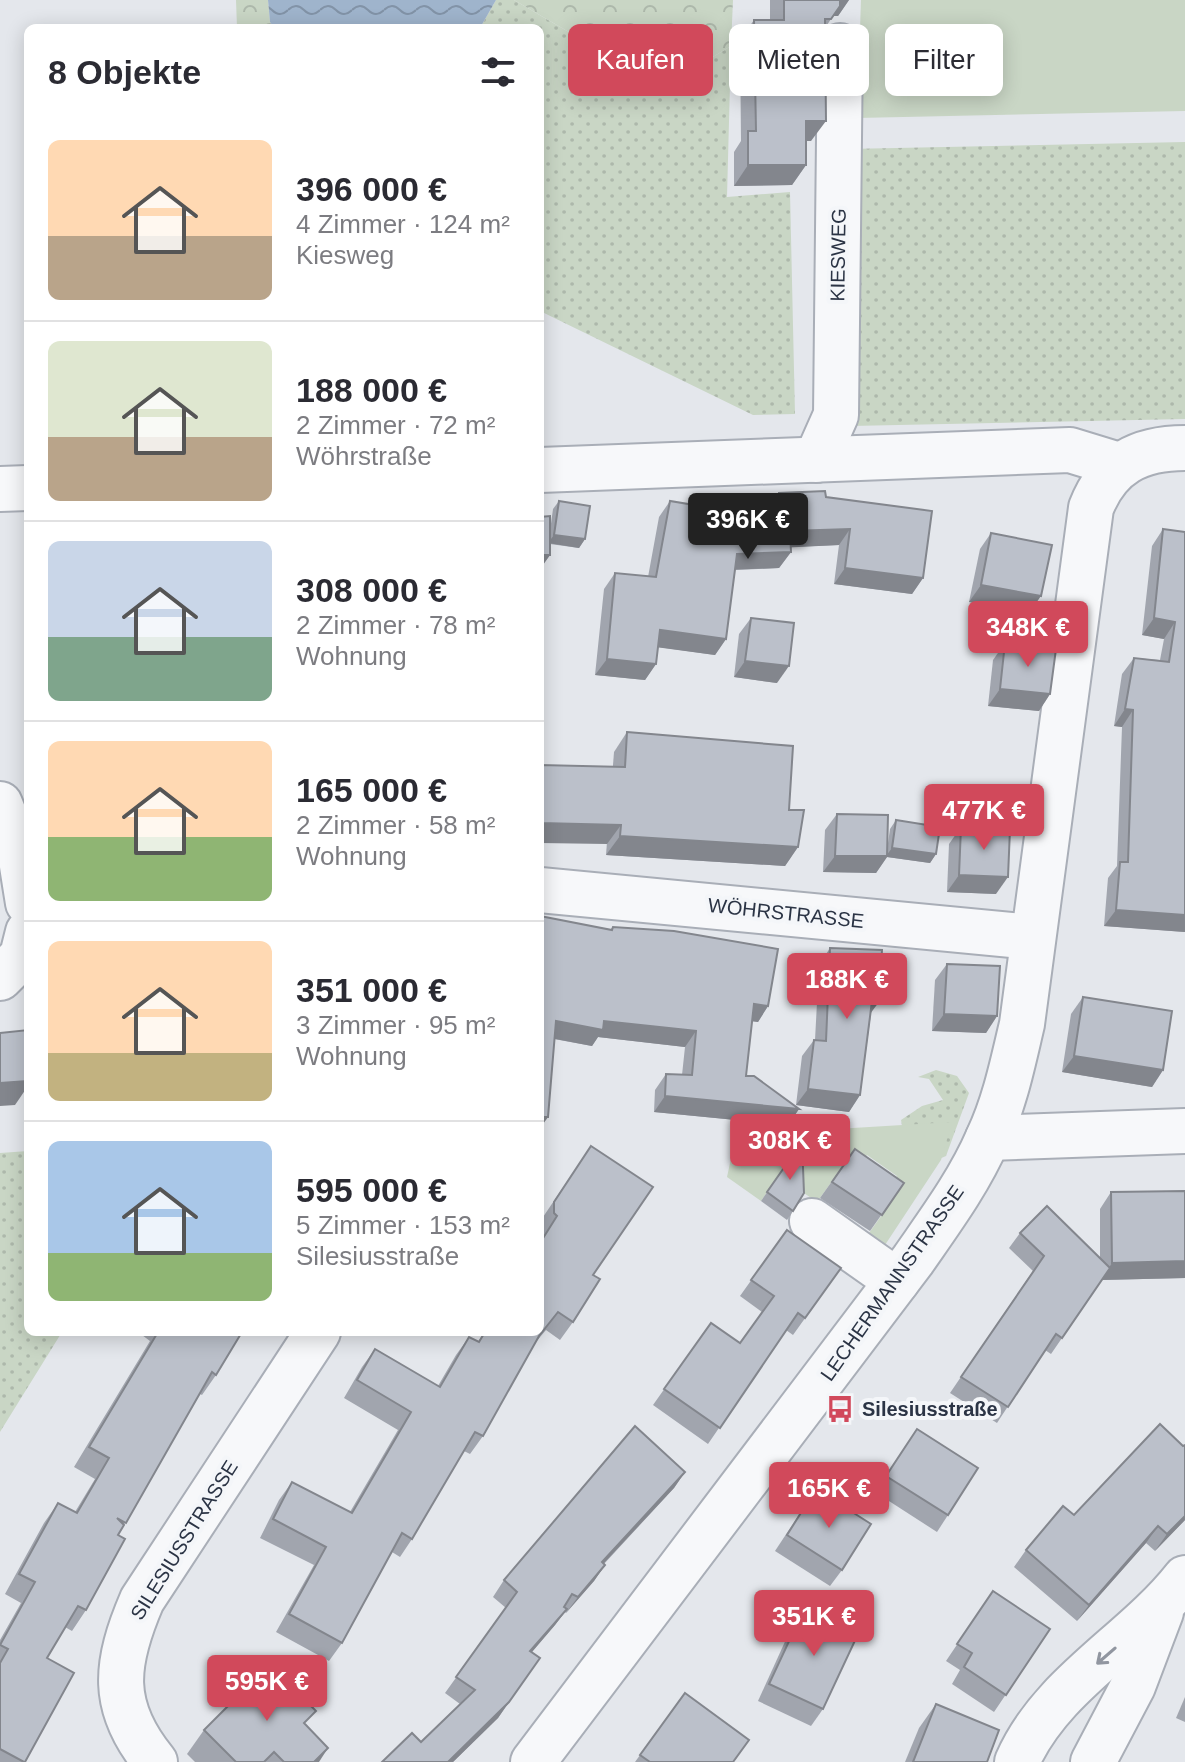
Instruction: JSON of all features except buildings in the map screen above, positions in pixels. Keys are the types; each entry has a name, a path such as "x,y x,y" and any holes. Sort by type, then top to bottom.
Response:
{"street":[{"name":"KIESWEG","path":"816,460 836,415 839,96"},
{"path":"544,470 1070,450 1119,465 1138,453 1185,448"},
{"name":"LECHERMANNSTRASSE","path":"533,1762 897,1281 951,1205 988,1138 1009,1079 1022,1024 1091,508 1100,487 1119,465"},
{"path":"0,489 24,488"},
{"path":"0,804 20,853 24,878"},
{"name":"WÖHRSTRASSE","path":"544,890 1033,937"},
{"path":"0,978 22,956 24,948"},
{"path":"988,1138 1185,1131"},
{"path":"812,1221 897,1281"},
{"name":"SILESIUSSTRASSE","path":"155,1762 130,1725 121,1700 120,1672 126,1636 142,1600 315,1336"},
{"path":"1017,1762 1046,1716 1077,1681 1175,1591"},
{"path":"1093,1762 1133,1686 1175,1591"}],"green space":[{"path":"236,0 268,0 271,24 237,24"},
{"path":"496,0 514,0 568,32 568,96 713,96 713,57 729,47 727,197 790,192 795,414 753,415 544,313 544,24 482,24"},
{"path":"514,0 733,0 729,47 713,57 713,24 568,24 568,32"},
{"path":"861,0 1185,0 1185,111 857,118 858,96 869,96 869,24 860,24"},
{"path":"1185,142 1185,419 851,426 847,149"},
{"path":"936,1070 957,1076 969,1093 946,1156 930,1163 904,1136 901,1120 922,1106 943,1100 929,1079 918,1077"},
{"path":"952,1122 941,1160 885,1245 869,1233 892,1201 884,1194 897,1176 867,1155 854,1173 843,1166 817,1202 779,1176 761,1201 727,1177 736,1135"},
{"path":"24,1151 24,1336 60,1336 0,1432 0,1153"}],"water":[{"path":"268,0 496,0 482,24 270,22"}],"place":[{"name":"Silesiusstraße","path":"840,1409"}]}
